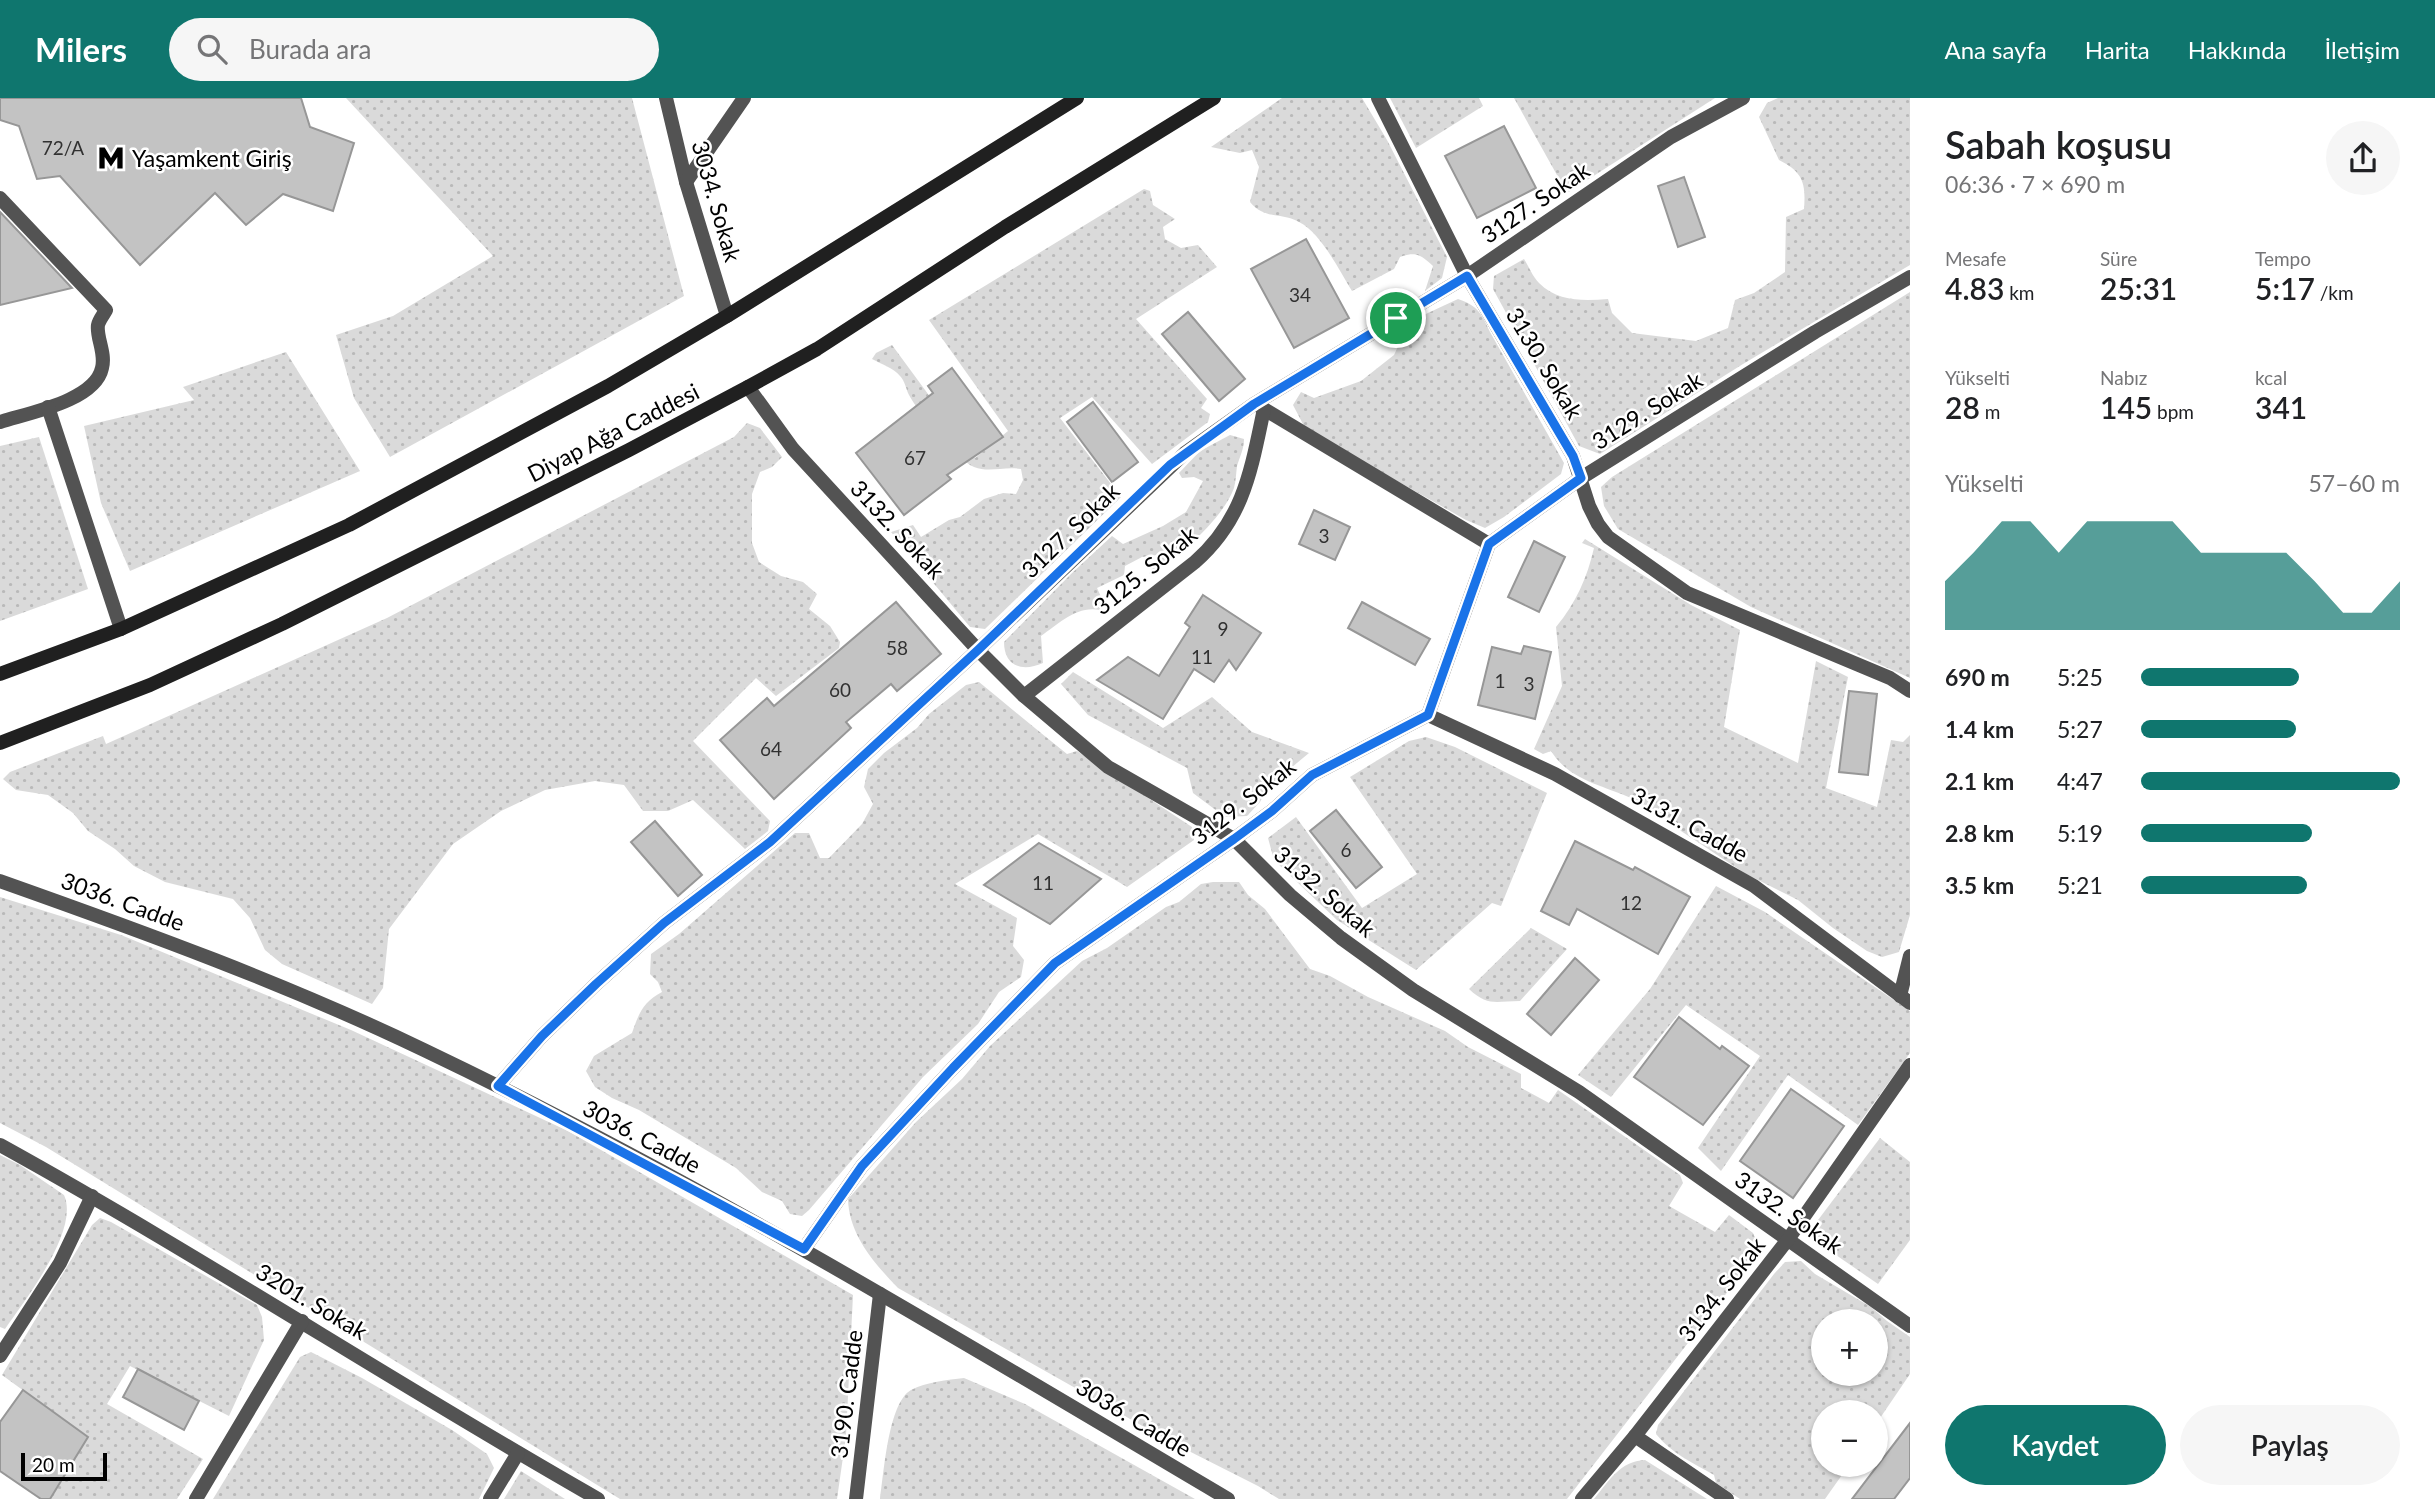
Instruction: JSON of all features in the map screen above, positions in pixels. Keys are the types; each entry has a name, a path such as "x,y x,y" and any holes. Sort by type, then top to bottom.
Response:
{"main road":[{"name":"Diyap Ağa Caddesi","path":"0,674 121,629 349,525 608,386 727,316 1077,98"},
{"name":"Diyap Ağa Caddesi","path":"0,743 150,685 282,624 629,450 748,387 817,349 1214,98"}],"street":[{"name":"3034. Sokak","path":"666,98 686,182 727,316"},
{"path":"686,182 744,98"},
{"name":"3130. Sokak","path":"1378,98 1467,276 1573,456 1589,506 1608,537 1687,593 1890,678 1910,691"},
{"name":"3127. Sokak","path":"498,1086 542,1036 637,946 770,842 978,650 1170,465 1467,276 1671,136 1743,98"},
{"path":"0,198 106,310 98,325 103,348 102,370 87,390 48,407 0,422"},
{"name":"3129. Sokak","path":"1489,544 1581,478 1815,332 1910,277"},
{"name":"3132. Sokak","path":"748,387 793,449 978,650 1024,696 1108,766 1234,839 1290,895 1351,946 1413,990 1579,1092 1910,1326"},
{"path":"48,407 121,629"},
{"path":"1259,407 1489,544 1428,715"},
{"name":"3125. Sokak","path":"1024,696 1195,562 1219,538 1245,492 1259,407"},
{"name":"3129. Sokak","path":"804,1249 862,1166 1055,963 1234,839 1272,811 1312,775 1428,715"},
{"name":"3131. Cadde","path":"1428,715 1555,774 1754,886 1905,1000"},
{"name":"3036. Cadde","path":"0,881 220,961 363,1022 498,1086 804,1249 1228,1499"},
{"path":"1905,1000 1910,956"},
{"name":"3134. Sokak","path":"1582,1499 1635,1436 1788,1238 1910,1065"},
{"name":"3201. Sokak","path":"0,1145 92,1196 598,1499"},
{"path":"0,1356 60,1263 92,1196"},
{"name":"3190. Cadde","path":"856,1499 880,1294"},
{"path":"196,1499 302,1321"},
{"path":"1635,1436 1727,1499"},
{"path":"490,1499 518,1453"}],"shaded area":[{"path":"346,98 632,98 684,296 390,457 354,398 336,335 393,316 493,256"},
{"path":"1282,98 1362,98 1387,140 1447,257 1442,278 1425,291 1433,266 1422,257 1410,254 1400,257 1394,269 1352,291 1329,253 1307,227 1292,219 1267,214 1250,202 1259,167 1252,150 1240,153 1211,147"},
{"path":"1390,98 1479,98 1483,106 1416,148"},
{"path":"1514,98 1715,98 1567,193"},
{"path":"1778,98 1910,98 1910,265 1743,364 1600,454 1579,446 1493,289 1494,276 1524,259 1537,281 1554,294 1581,300 1608,299 1612,313 1632,333 1696,341 1728,328 1735,300 1754,293 1785,272 1786,217 1804,209 1801,179 1793,169 1779,160 1759,117 1767,103"},
{"path":"1144,189 1150,191 1153,205 1175,219 1163,227 1165,239 1181,248 1198,245 1217,267 1136,319 1207,399 1201,408 1210,414 1208,422 1152,464 1092,397 1060,418 1121,497 985,629 970,627 891,532 913,525 921,537 949,520 960,517 984,499 1003,493 1016,494 1023,480 1021,469 986,469 967,463 929,423 897,373 872,359 876,353 892,345 975,458 1008,431 929,320"},
{"path":"1910,292 1910,678 1751,607 1618,529 1604,506 1601,487 1612,477"},
{"path":"1458,299 1470,304 1481,315 1564,463 1561,474 1485,528 1466,520 1323,439 1304,426 1293,405 1301,392 1314,398 1361,381 1394,355 1403,336 1400,326"},
{"path":"286,352 360,471 130,571 101,503 84,426 194,400 183,387"},
{"path":"747,423 760,428 782,457 772,467 760,472 752,494 752,543 759,562 781,576 803,582 817,594 809,609 830,626 840,642 839,648 776,696 756,678 693,741 770,821 768,831 745,849 693,800 668,811 643,811 624,785 595,781 545,790 501,811 453,844 389,929 383,988 372,1004 282,964 265,950 250,918 233,899 165,882 134,866 88,831 73,813 48,795 16,790 3,779 10,772 103,736 106,744 387,618 734,437"},
{"path":"1230,435 1244,439 1235,485 1220,513 1198,537 1149,574 1157,555 1142,557 1125,566 1124,575 1097,588 1103,601 1100,610 1083,610 1076,613 1041,636 1043,663 1022,667 1011,662 1007,657 1004,642 1112,536 1123,544 1186,512 1203,481 1194,477 1182,478 1179,473 1200,451"},
{"path":"39,437 88,589 0,621 0,446"},
{"path":"1585,539 1691,605 1740,630 1724,727 1798,763 1816,661 1848,677 1826,788 1877,807 1891,740 1903,742 1910,735 1910,915 1899,952 1882,957 1867,951 1798,900 1746,874 1670,821 1631,798 1577,775 1558,761 1551,751 1543,754 1534,749 1562,686 1556,627 1575,599 1588,570 1594,548 1582,543"},
{"path":"1073,672 1163,728 1212,697 1252,732 1309,753 1268,787 1260,802 1247,816 1225,817 1193,793 1187,768 1088,715 1061,684"},
{"path":"979,682 1067,754 1077,751 1192,827 1194,840 1127,887 1038,834 955,884 1017,918 1013,946 1024,960 1021,977 999,992 978,1024 923,1077 809,1210 802,1216 790,1214 782,1201 762,1192 736,1168 595,1087 586,1071 594,1056 632,1033 642,1009 662,992 658,982 650,974 651,954 679,934 795,833 809,833 820,858 829,858 862,824 873,804 864,787 868,769 966,685"},
{"path":"1426,737 1455,747 1547,793 1501,906 1492,903 1416,970 1337,920 1274,860 1268,838 1296,817 1362,908 1417,874 1350,777 1409,741"},
{"path":"1239,882 1248,895 1265,909 1310,969 1445,1031 1468,1047 1521,1074 1521,1088 1549,1103 1558,1090 1680,1175 1683,1183 1669,1206 1715,1232 1729,1215 1753,1233 1760,1250 1567,1499 1279,1499 1169,1441 898,1288 864,1248 853,1225 848,1199 916,1122 962,1079 990,1046 1082,961 1107,948 1166,907 1179,902 1201,884"},
{"path":"1716,886 1765,912 1910,1011 1910,1053 1858,1125 1788,1075 1721,1171 1698,1148 1760,1056 1686,1005 1611,1097 1578,1075 1650,989"},
{"path":"0,897 121,935 351,1030 568,1131 853,1295 846,1436 837,1499 620,1499 46,1147 0,1123"},
{"path":"1531,928 1567,949 1520,1001 1487,1001 1469,989"},
{"path":"1880,1138 1910,1162 1910,1240 1878,1284 1820,1244 1812,1235 1815,1224"},
{"path":"0,1155 20,1165 64,1195 67,1210 58,1245 37,1283 5,1329 0,1327"},
{"path":"100,1218 257,1305 262,1317 264,1340 229,1416 130,1366 107,1404 203,1459 177,1499 50,1499 87,1437 2,1375 92,1225"},
{"path":"1801,1261 1815,1274 1873,1309 1811,1309 1811,1386 1888,1386 1888,1322 1910,1337 1910,1374 1888,1406 1888,1400 1811,1400 1811,1477 1841,1477 1825,1499 1740,1499 1716,1483 1714,1475 1675,1452 1656,1434 1658,1425 1785,1262"},
{"path":"311,1352 452,1430 487,1454 494,1468 479,1499 213,1499 300,1357"},
{"path":"964,1378 1025,1404 1195,1499 880,1499 888,1440 903,1397 923,1385"},
{"path":"1645,1460 1707,1499 1594,1499 1622,1468"},
{"path":"521,1471 565,1499 504,1499"}],"building":[{"path":"0,98 301,98 310,127 354,143 333,211 283,194 246,225 215,193 140,265 60,176 37,179 19,126 0,120"},
{"path":"1504,126 1536,188 1477,218 1445,156"},
{"path":"1684,177 1705,237 1678,247 1658,186"},
{"path":"0,212 72,288 0,305"},
{"path":"1306,239 1349,318 1294,348 1251,269"},
{"path":"1188,312 1245,379 1219,401 1162,334"},
{"path":"952,368 1003,437 947,475 951,479 904,515 856,453 933,393 928,386"},
{"path":"1093,402 1138,462 1112,482 1067,422"},
{"path":"1314,510 1350,527 1335,560 1299,544"},
{"path":"1534,541 1565,557 1539,612 1508,597"},
{"path":"1203,595 1261,633 1236,670 1229,660 1214,682 1194,669 1163,719 1097,680 1128,657 1159,676 1190,627 1185,623"},
{"path":"896,602 941,654 897,691 891,684 846,722 851,728 774,799 720,740 767,698 774,706"},
{"path":"1362,602 1430,639 1415,665 1348,628"},
{"path":"1524,646 1551,652 1535,719 1478,705 1492,647 1521,654"},
{"path":"1849,691 1877,694 1868,775 1839,772"},
{"path":"1336,810 1382,867 1356,888 1310,831"},
{"path":"655,821 702,875 678,896 631,842"},
{"path":"1575,841 1633,870 1635,867 1690,897 1658,954 1577,909 1569,925 1541,911"},
{"path":"1039,843 1101,879 1050,924 984,885"},
{"path":"1575,958 1599,980 1551,1035 1527,1014"},
{"path":"1679,1017 1720,1049 1722,1046 1749,1066 1703,1125 1634,1077"},
{"path":"1791,1089 1844,1126 1793,1198 1740,1161"},
{"path":"138,1369 199,1401 184,1430 123,1397"},
{"path":"23,1390 88,1437 50,1499 41,1499 0,1471 0,1422"},
{"path":"1910,1423 1910,1478 1894,1499 1852,1499 1869,1477 1888,1477 1888,1452"}],"place":[{"name":"Yaşamkent Giriş","path":"111,158"}],"route":[{"path":"1467,276 1573,456 1581,478 1489,544 1428,715 1312,775 1272,811 1234,839 1055,963 862,1166 804,1249 498,1086 542,1036 637,946 770,842 978,650 1170,465 1254,404 1396,318 1467,276"}]}
